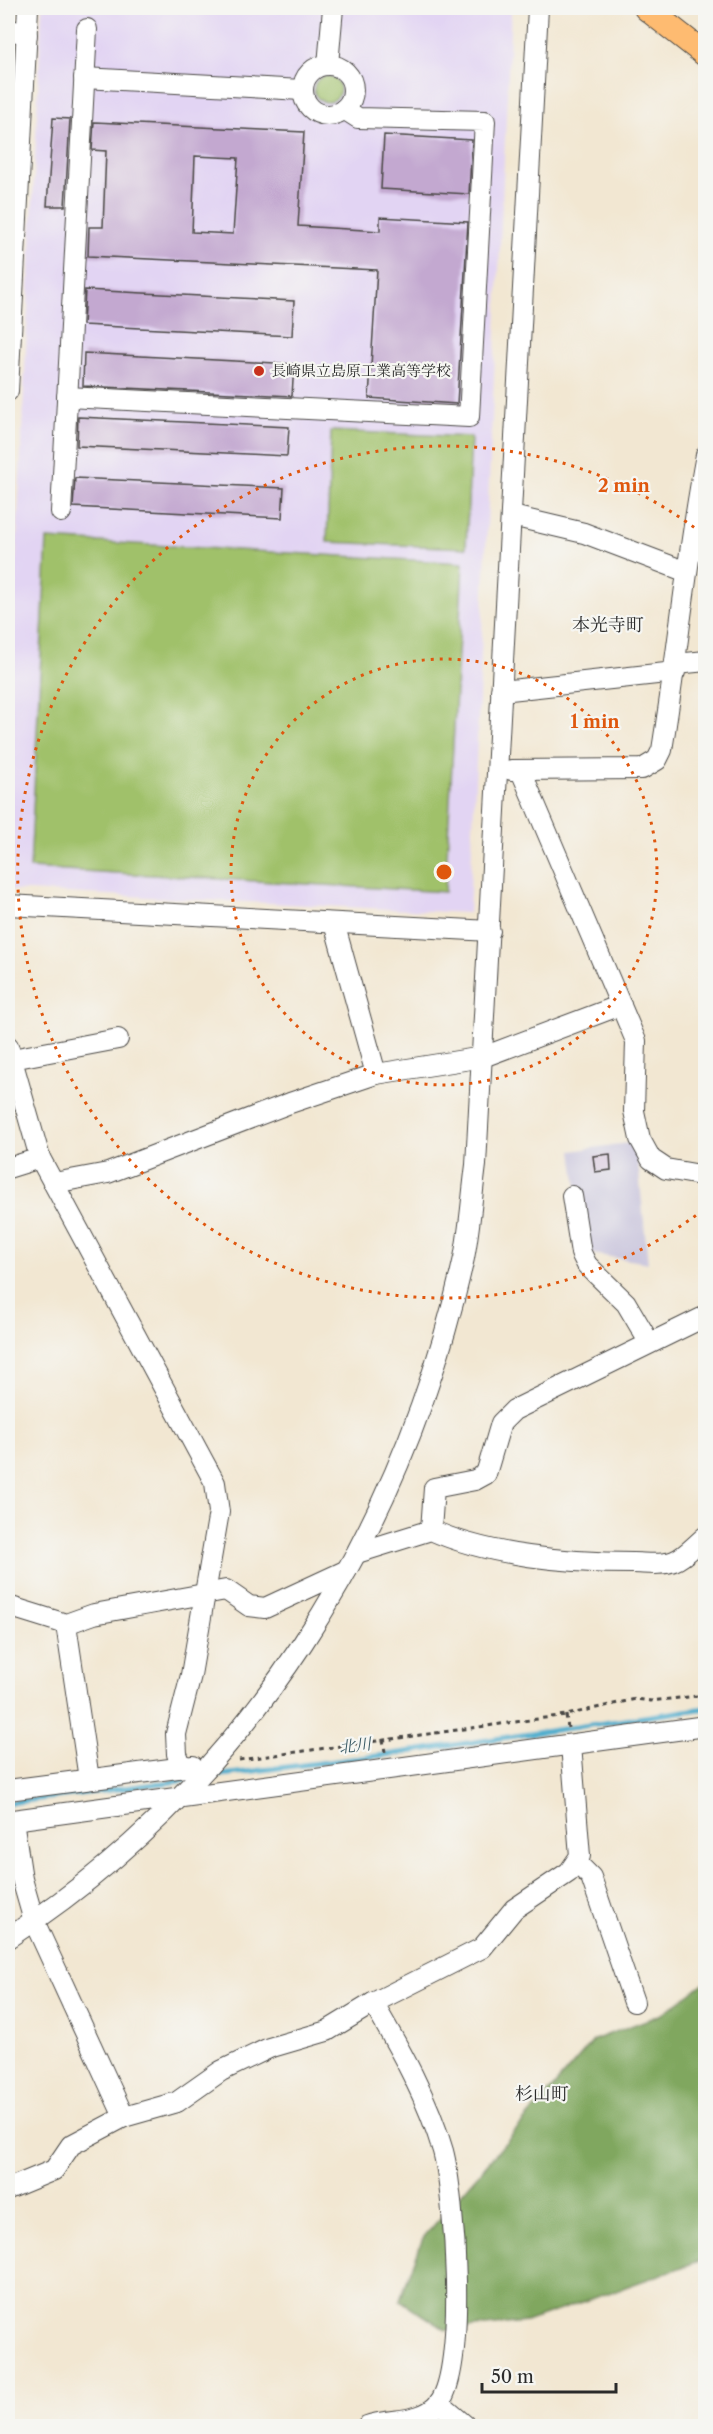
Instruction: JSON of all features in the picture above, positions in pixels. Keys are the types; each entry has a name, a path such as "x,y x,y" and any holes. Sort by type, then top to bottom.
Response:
{"main road":[{"path":"646,8 705,55"}],"street":[{"path":"8,391 10,301 28,8"},
{"path":"328,64 333,8"},
{"path":"8,1938 34,1921 93,1875 177,1797 197,1768 266,1699 304,1645 357,1553 392,1482 425,1393 447,1324 467,1232 476,1165 490,931 496,767 513,516 538,8"},
{"path":"8,29 27,35"},
{"path":"61,512 87,29"},
{"path":"328,64 337,66 350,78 353,94 344,109 337,114 320,114 307,105 302,90 307,75 313,69 328,64"},
{"path":"84,78 302,90"},
{"path":"67,397 469,417 485,121 358,118 344,109"},
{"path":"496,767 520,771 642,770 651,766 662,750 687,572 699,522 705,455"},
{"path":"513,516 584,533 687,572"},
{"path":"501,691 675,668 705,661"},
{"path":"520,771 636,1041 634,1111 640,1139 651,1159 666,1169 705,1176"},
{"path":"8,905 490,931"},
{"path":"334,923 376,1074"},
{"path":"54,1182 108,1173 376,1074 483,1057 621,1005"},
{"path":"118,1039 10,1053 40,1158 215,1483 219,1512 207,1594 176,1734 177,1754 197,1768"},
{"path":"8,1168 40,1158"},
{"path":"572,1196 584,1259 626,1303 649,1342"},
{"path":"431,1530 434,1488 475,1480 486,1474 501,1423 514,1410 649,1342 704,1320"},
{"path":"357,1553 431,1530 450,1539 491,1549 604,1563 672,1562 705,1536"},
{"path":"8,1606 66,1624 94,1614 226,1590 249,1606 265,1608 347,1570"},
{"path":"66,1624 89,1779"},
{"path":"124,2117 34,1921 22,1879 14,1820 571,1745 623,1735 705,1726"},
{"path":"8,2189 54,2169 71,2145 124,2117 177,2102 221,2071 269,2048 327,2031 373,2003 482,1948 514,1910 569,1872 578,1863 582,1849 571,1745"},
{"path":"8,1790 197,1768"},
{"path":"578,1863 591,1877 634,2002"},
{"path":"367,2427 417,2416 430,2411 439,2403 450,2382 454,2362 456,2258 443,2152 407,2061 373,2003"},
{"path":"439,2403 466,2427"}],"path":[{"path":"197,1768 383,1739 566,1715 636,1699 651,1701 705,1695"},
{"path":"566,1715 567,1721"},
{"path":"383,1739 384,1745"}],"shaded area":[{"name":"長崎県立島原工業高等学校","path":"42,8 511,10 469,913 8,890 8,731"},
{"path":"636,1142 648,1263 586,1253 572,1151"}],"green space":[{"path":"327,76 336,80 340,89 336,98 327,102 318,98 314,89 318,80"},
{"path":"331,431 471,437 466,548 327,542"},
{"path":"47,539 463,563 445,892 30,868"},
{"path":"705,1982 705,2259 526,2322 446,2330 400,2300 423,2238 594,2040 662,2014"}],"building":[{"path":"53,118 70,119 65,206 47,206"},
{"path":"94,122 304,132 298,226 380,231 380,217 468,222 457,404 369,398 377,270 88,256 89,227 103,227 106,151 92,150","holes":["195,156 238,158 233,234 192,232"]},
{"path":"384,135 472,140 469,194 381,189"},
{"path":"85,290 294,301 292,336 83,325"},
{"path":"84,353 294,364 292,396 83,386"},
{"path":"78,417 289,427 287,456 77,446"},
{"path":"75,478 284,488 282,518 73,507"},
{"path":"610,1154 611,1170 595,1172 593,1156"}],"waterway":[{"name":"北川","path":"205,1777 393,1754 706,1708"},
{"name":"北川","path":"8,1803 187,1780"}],"place":[{"name":"長崎県立島原工業高等学校","path":"259,371"}],"district":[{"name":"本光寺町","path":"608,625"},
{"name":"杉山町","path":"542,2094"}]}
